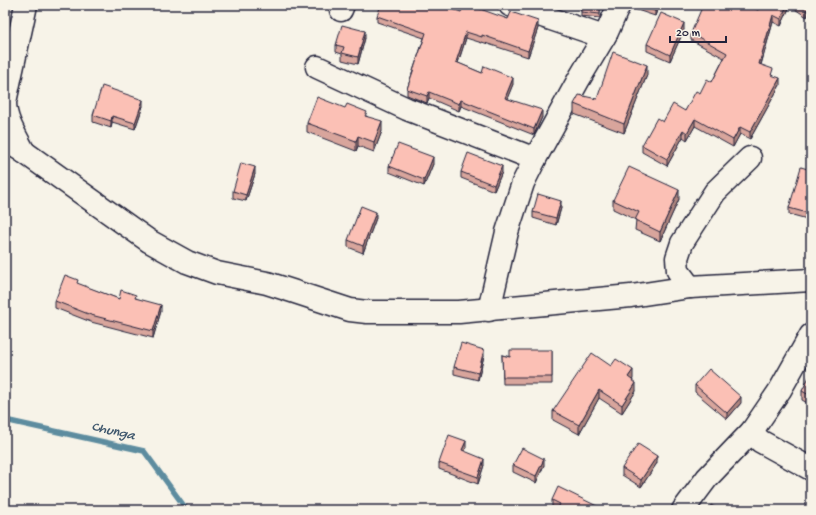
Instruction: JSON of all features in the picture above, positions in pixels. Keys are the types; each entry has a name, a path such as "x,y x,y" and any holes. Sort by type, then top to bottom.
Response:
{"street":[{"path":"24,152 9,123 5,111 5,102 26,5"},
{"path":"510,5 604,37"},
{"path":"489,310 507,232 523,183 578,79 604,37 619,5"},
{"path":"317,67 407,109 535,158"},
{"path":"5,140 149,241 187,262 217,273 267,283 350,310 367,312 459,312 631,296 690,287 811,280"},
{"path":"690,287 678,271 677,258 682,243 715,192 750,158"},
{"path":"682,510 707,478 752,431 780,390 811,335"},
{"path":"752,431 760,442 811,469"}],"building":[{"path":"381,5 440,5 461,12 464,5 469,5 508,19 511,12 538,21 528,51 482,35 482,37 466,32 456,62 482,73 484,66 513,78 505,98 542,110 534,129 461,100 459,104 429,92 427,96 407,89 426,33 377,16"},
{"path":"581,5 600,5 600,14 581,12"},
{"path":"639,5 657,5 655,11"},
{"path":"703,5 748,5 758,10 760,5 787,5 781,19 773,15 759,64 773,69 771,75 780,78 750,132 740,127 733,140 695,119 687,133 683,130 667,159 642,145 657,118 663,122 673,104 685,111 696,91 700,93 707,79 712,82 727,53 691,33"},
{"path":"799,5 810,5 807,10"},
{"path":"661,13 684,23 670,55 647,44"},
{"path":"342,25 365,31 358,57 342,53 344,47 336,45"},
{"path":"613,52 647,65 624,124 574,104 579,95 597,99"},
{"path":"102,86 143,100 135,123 112,116 111,121 93,115"},
{"path":"317,97 345,108 347,104 367,112 365,116 382,121 374,142 358,136 356,141 307,123"},
{"path":"398,144 433,157 424,180 389,166"},
{"path":"468,153 502,166 494,185 461,172"},
{"path":"241,163 255,167 246,195 233,191"},
{"path":"629,167 679,190 660,232 635,220 639,212 613,200"},
{"path":"801,167 811,170 811,214 789,208"},
{"path":"538,194 561,201 556,218 533,212"},
{"path":"361,206 376,212 363,246 348,240"},
{"path":"65,275 78,280 77,283 119,299 121,290 136,295 135,298 161,305 153,331 91,315 55,301"},
{"path":"461,343 484,350 478,373 454,367"},
{"path":"510,350 552,350 552,377 503,377 502,355 510,357"},
{"path":"592,353 611,366 616,359 633,370 628,377 636,383 622,405 599,390 579,425 553,411"},
{"path":"709,369 741,397 727,413 695,385"},
{"path":"811,373 811,396 802,391"},
{"path":"449,435 466,441 462,450 484,459 478,477 439,463"},
{"path":"638,444 657,456 641,480 622,468"},
{"path":"522,448 544,459 536,476 513,465"},
{"path":"558,487 605,510 557,510 560,504 552,500"},
{"path":"711,505 720,510 709,510"}],"waterway":[{"name":"Chunga","path":"5,420 144,451 187,510"}]}
